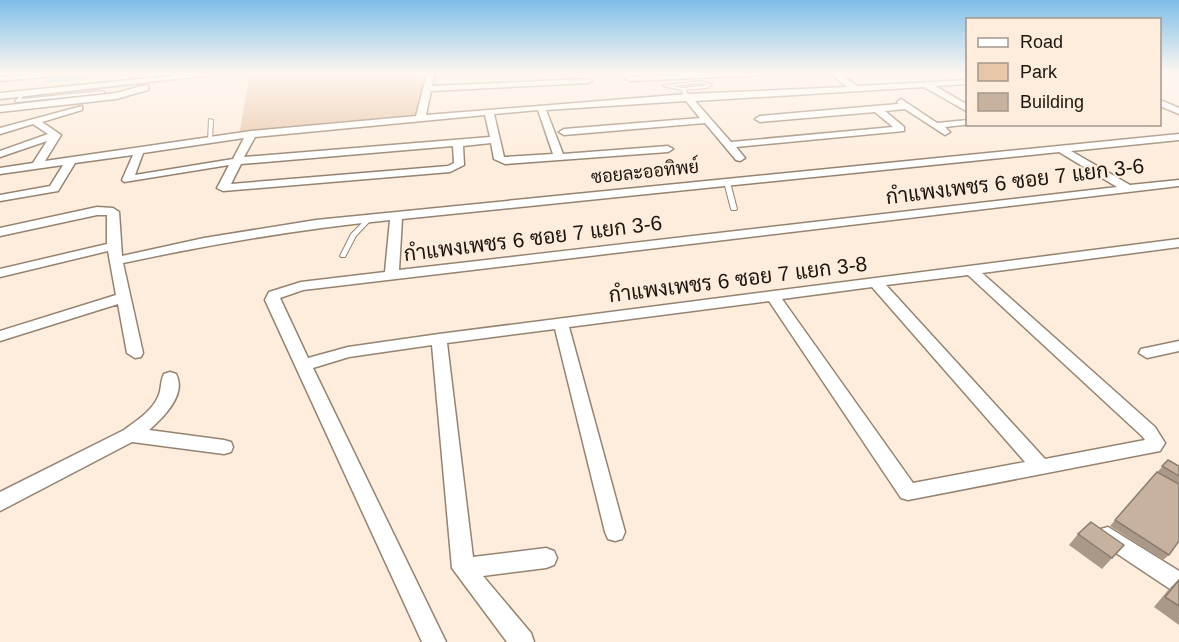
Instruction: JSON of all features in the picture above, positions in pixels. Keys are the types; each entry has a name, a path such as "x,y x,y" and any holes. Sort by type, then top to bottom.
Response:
{"street":[{"path":"0,109 54,103"},
{"path":"0,131 94,103"},
{"path":"420,119 425,103"},
{"path":"0,171 251,134 489,112 510,103"},
{"path":"535,103 541,107 618,115 663,141"},
{"path":"564,132 618,115 625,103"},
{"path":"693,103 740,158"},
{"path":"818,103 830,113"},
{"path":"834,103 846,112"},
{"path":"903,103 942,129 966,123"},
{"path":"1161,103 1179,111"},
{"path":"760,119 908,106"},
{"path":"541,107 560,158"},
{"path":"730,145 901,129 877,110"},
{"path":"489,112 501,160 560,158 663,141 708,120"},
{"path":"0,125 32,122 56,135"},
{"path":"251,134 223,188 450,169 459,165 458,143"},
{"path":"0,154 56,135"},
{"path":"37,165 56,135"},
{"name":"ซอยละออทิพย์","path":"116,261 262,231 370,218 1179,137"},
{"path":"139,151 128,180 237,161 495,140"},
{"path":"1059,148 1128,189"},
{"path":"0,198 53,194 71,160"},
{"name":"กำแพงเพชร 6 ซอย 7 แยก 3-6","path":"434,642 272,300 274,295 292,287 1179,183"},
{"path":"0,232 107,210 113,212 113,246 135,353"},
{"path":"392,275 396,215"},
{"name":"กำแพงเพชร 6 ซอย 7 แยก 3-8","path":"304,365 348,352 439,339 1179,243"},
{"path":"0,273 113,246"},
{"path":"773,296 908,492 1146,449 1156,443 1149,432 972,271"},
{"path":"876,283 1042,468"},
{"path":"0,336 124,297"},
{"path":"561,324 615,532"},
{"path":"439,339 463,568 522,642"},
{"path":"1147,353 1179,346"},
{"path":"0,502 130,435 149,421 166,399 171,388 170,378"},
{"path":"130,435 225,447"},
{"path":"1103,532 1179,584"},
{"path":"463,568 546,558"}],"lane":[{"path":"210,141 211,120"},
{"path":"727,182 734,209"},
{"path":"343,256 353,235 370,218"}],"green space":[{"path":"245,103 422,103 421,117 239,135"}],"building":[{"path":"1168,460 1179,466 1179,476 1162,466"},
{"path":"1157,472 1179,484 1179,541 1169,555 1115,520"},
{"path":"1091,522 1124,545 1112,558 1078,534"},
{"path":"1179,580 1179,606 1165,597"}]}
